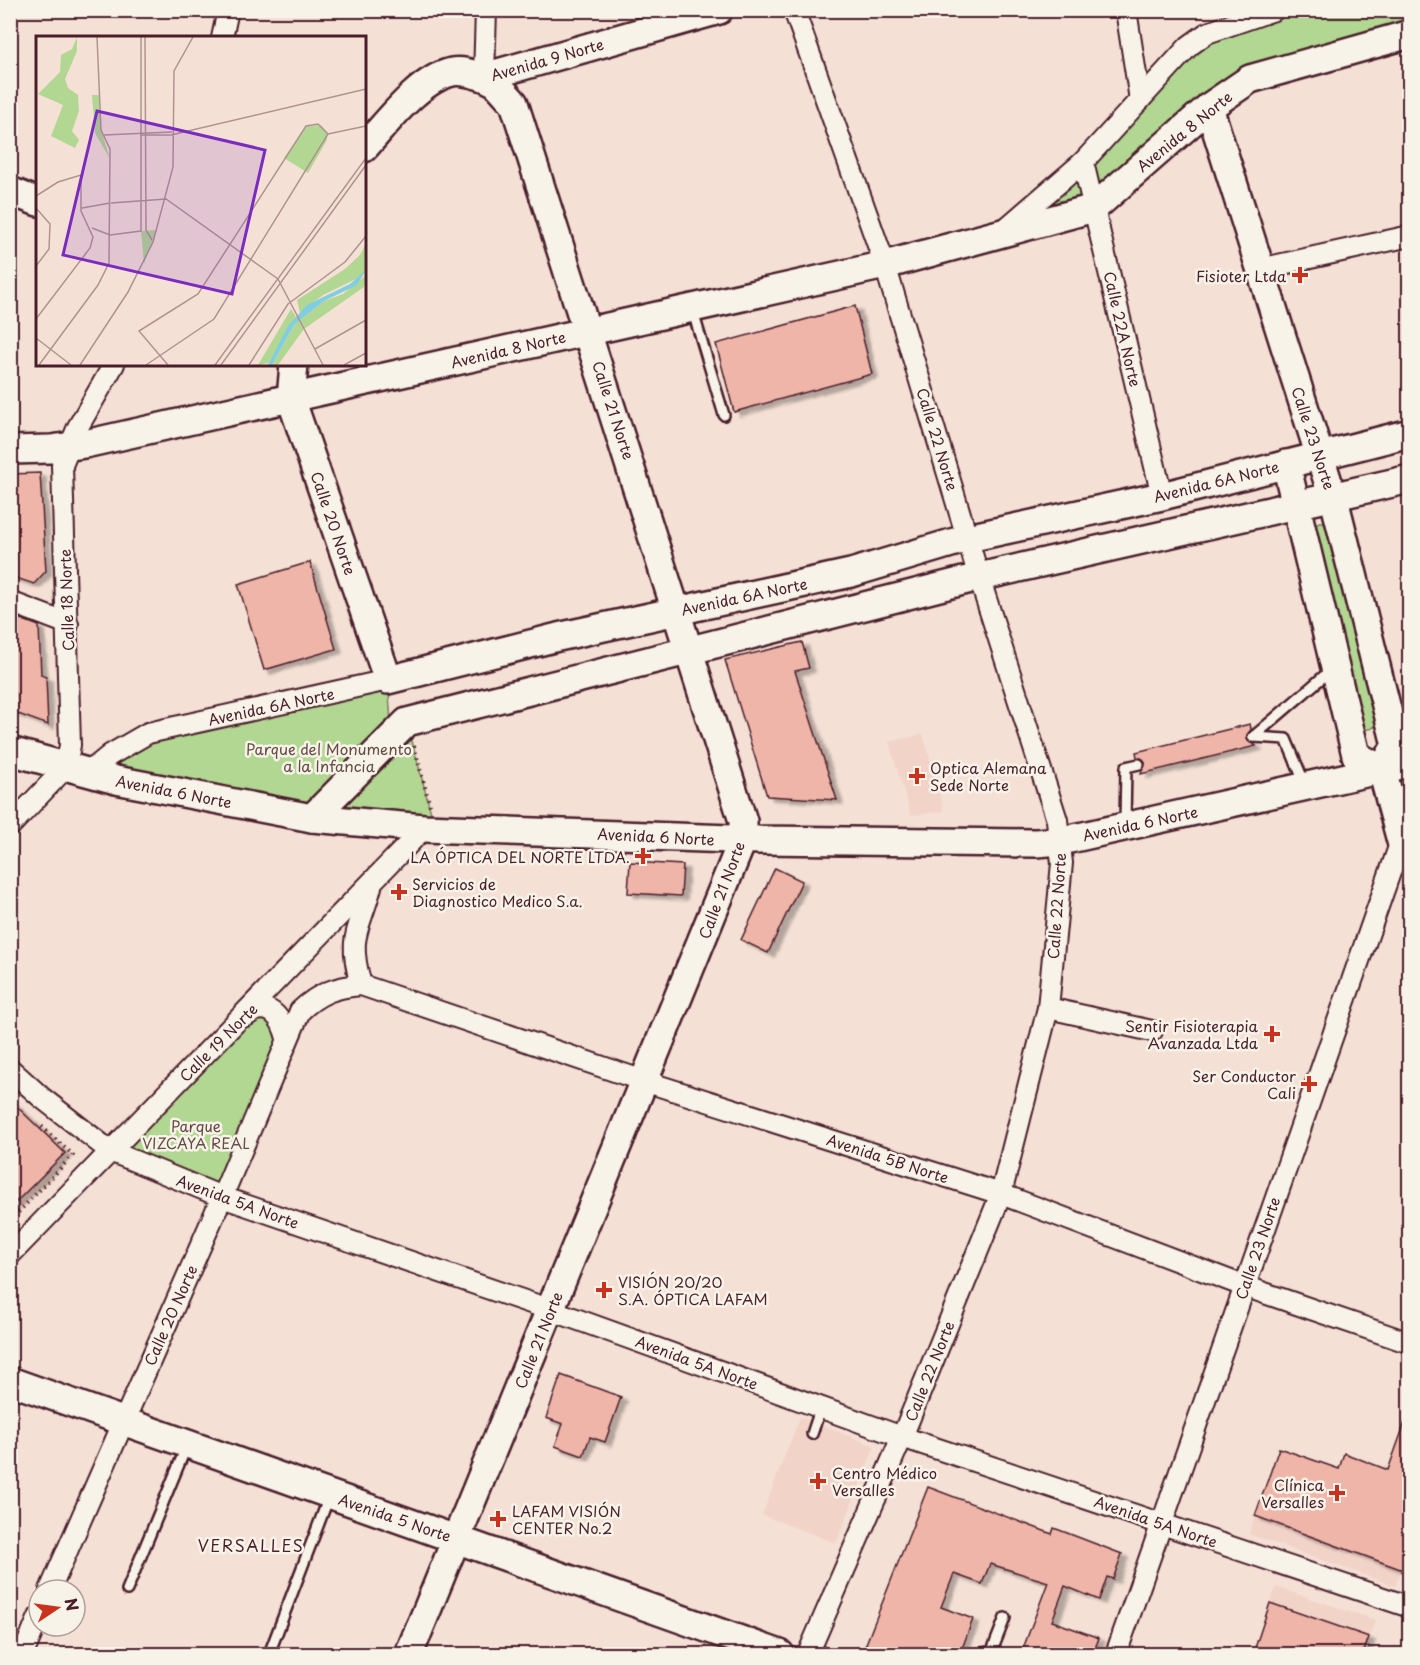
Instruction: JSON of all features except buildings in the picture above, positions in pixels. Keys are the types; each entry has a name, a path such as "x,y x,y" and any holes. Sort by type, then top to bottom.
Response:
{"street":[{"path":"222,36 228,10"},
{"path":"484,77 486,10"},
{"name":"Avenida 9 Norte","path":"366,146 398,110 427,84 452,72 484,77 719,10"},
{"name":"Calle 22 Norte","path":"794,10 885,265 979,578 1057,820 1062,863 1048,1008 1001,1194 902,1437 808,1654"},
{"path":"1126,10 1140,100"},
{"name":"Avenida 8 Norte","path":"1002,232 1083,162 1189,46 1207,33 1274,10"},
{"name":"Avenida 8 Norte","path":"10,450 69,446 291,399 885,265 1094,208 1209,107 1251,79 1410,34"},
{"name":"Calle 21 Norte","path":"408,1654 551,1310 742,839 743,821 514,103 495,83 484,77"},
{"name":"Calle 23 Norte","path":"1209,107 1333,496 1396,745 1382,770"},
{"name":"Calle 22A Norte","path":"1083,162 1162,496"},
{"path":"10,191 36,201"},
{"path":"1260,268 1410,236"},
{"name":"Calle 18 Norte","path":"77,770 70,745 62,465 69,446 113,366"},
{"name":"Calle 20 Norte","path":"294,366 291,399 388,680"},
{"name":"Avenida 6A Norte","path":"77,770 110,755 148,733 388,680 494,652 677,610 851,573 968,538 1162,496 1410,434"},
{"path":"1286,464 1356,754 1382,770 1405,850"},
{"path":"312,818 408,722 689,649 979,578 1410,479"},
{"path":"10,602 68,624"},
{"name":"Avenida 6 Norte","path":"10,751 77,770 312,818 430,828 742,839 1036,843 1061,841 1410,763"},
{"path":"10,826 77,770"},
{"name":"Calle 19 Norte","path":"10,1255 372,882 430,828"},
{"name":"Calle 23 Norte","path":"1116,1654 1244,1286 1405,850"},
{"path":"361,985 354,961 354,942 358,920 366,907 372,882"},
{"name":"Avenida 5B Norte","path":"300,1011 316,996 337,987 361,985 644,1081 1001,1194 1244,1286 1410,1343"},
{"path":"239,1021 254,1010 266,1008 283,1024 287,1038"},
{"path":"1048,1008 1152,1030"},
{"name":"Calle 20 Norte","path":"55,1578 222,1197 300,1011"},
{"name":"Avenida 5A Norte","path":"10,1069 41,1097 110,1151 222,1197 551,1310 902,1437 1162,1522 1410,1607"},
{"name":"Avenida 5 Norte","path":"10,1381 780,1654"},
{"path":"23,1654 30,1638"}],"lane":[{"path":"692,307 724,415"},
{"path":"1306,788 1286,739 1253,737 1335,667"},
{"path":"1125,825 1126,767 1139,764"},
{"path":"812,1434 821,1407"},
{"path":"127,1590 187,1444"},
{"path":"269,1654 330,1494"},
{"path":"978,1654 992,1651 1005,1618"}],"path":[{"path":"408,722 430,828"},
{"path":"10,1221 74,1155 34,1119"}],"shaded area":[{"name":"Optica Alemana Sede Norte","path":"923,734 944,811 911,815 889,742"},
{"path":"10,1096 73,1155 11,1221 10,1221"},
{"name":"Clínica Versalles","path":"1409,1411 1409,1551 1395,1586 1249,1534 1279,1448 1338,1469 1344,1453 1388,1469"},
{"name":"Centro Médico Versalles","path":"800,1417 875,1446 836,1543 762,1515"},
{"path":"1276,1587 1375,1620 1363,1654 1253,1654"}],"green space":[{"path":"1274,11 1409,11 1409,34 1250,79 1094,208 1002,232 1189,46"},
{"path":"1319,522 1326,522 1380,724 1370,729 1362,729 1309,528"},
{"name":"Parque del Monumento a la Infancia","path":"388,680 392,737 407,722 435,828 116,780 110,755 148,733"},
{"name":"Parque VIZCAYA REAL","path":"254,1010 283,1024 222,1197 110,1151"}],"place":[{"name":"Fisioter Ltda","path":"1300,275"},
{"name":"Optica Alemana Sede Norte","path":"917,776"},
{"name":"LA ÓPTICA DEL NORTE LTDA.","path":"643,856"},
{"name":"Servicios de Diagnostico Medico S.a.","path":"399,892"},
{"name":"Sentir Fisioterapia Avanzada Ltda","path":"1272,1034"},
{"name":"Ser Conductor Cali","path":"1309,1084"},
{"name":"VISIÓN 20/20 S.A. ÓPTICA LAFAM","path":"604,1290"},
{"name":"Centro Médico Versalles","path":"818,1481"},
{"name":"Clínica Versalles","path":"1337,1493"},
{"name":"LAFAM VISIÓN CENTER No.2","path":"498,1519"}],"district":[{"name":"VERSALLES","path":"251,1545"}]}
